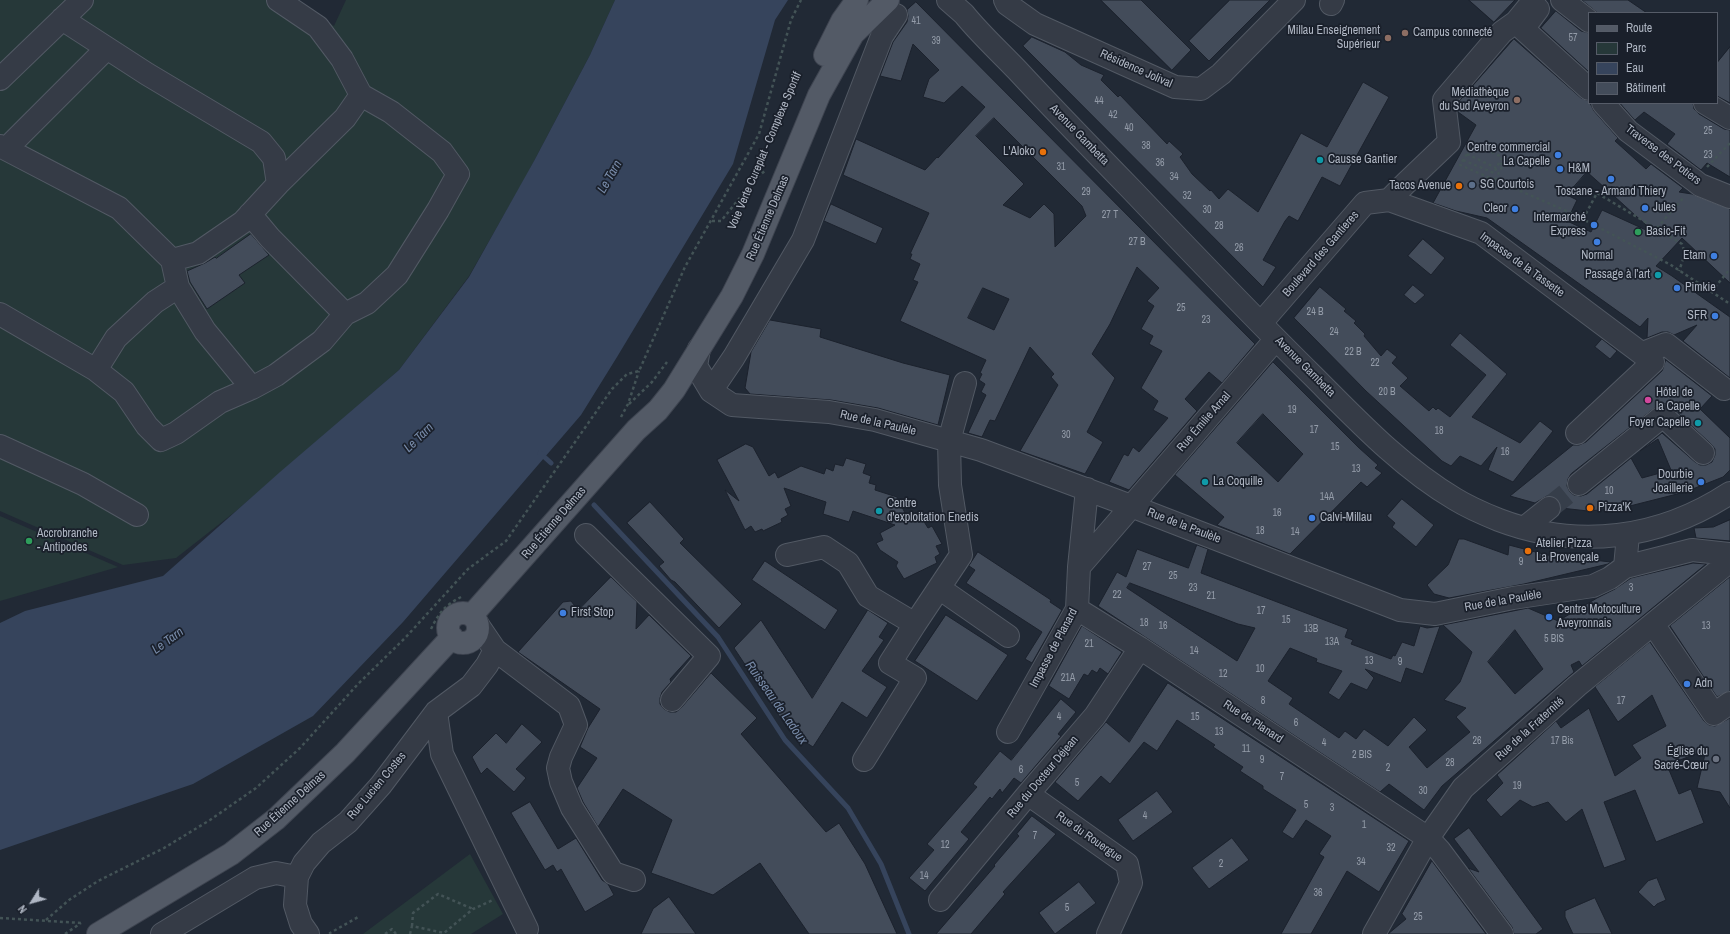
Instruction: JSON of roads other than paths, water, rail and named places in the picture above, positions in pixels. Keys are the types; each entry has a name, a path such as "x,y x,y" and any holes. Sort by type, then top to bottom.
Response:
{"main road":[{"name":"Rue Étienne Delmas","path":"636,430 650,402 699,332 719,297 764,205 825,55 842,21 857,0"},
{"name":"Rue Étienne Delmas","path":"89,925 231,854 276,819 345,753 468,623 589,482 636,430 658,410 674,390 732,296 753,254 819,95 853,34 892,8"}],"street":[{"path":"0,79 82,0"},
{"path":"0,314 96,370 124,392 147,426 161,440 176,433 220,402 252,388 276,375 322,341 345,314 367,303 397,275 438,210 458,174 442,152 390,112 361,95 342,59 318,27 278,0"},
{"name":"Résidence Jolival","path":"1005,0 1007,4 1034,24 1175,87 1202,89 1221,74 1294,0"},
{"path":"1390,200 1406,182 1449,142 1444,100 1502,32 1516,22 1534,0"},
{"path":"1545,0 1523,29 1588,88"},
{"path":"1562,0 1588,20"},
{"name":"Avenue Gambetta","path":"958,4 1082,139 1276,339 1373,435 1420,475 1455,500 1500,520 1524,528 1543,533 1589,537 1628,534 1685,518 1730,493"},
{"path":"674,390 711,391 734,357 803,240 892,8"},
{"path":"62,19 106,49 261,142 274,158 278,184"},
{"path":"106,49 3,147 119,208 172,260 178,287 205,331 252,388"},
{"path":"172,260 198,253 243,222 278,184 345,118 361,95"},
{"name":"Traverse des Potiers","path":"1604,104 1628,131 1697,183 1730,197"},
{"path":"1707,104 1730,118"},
{"name":"Boulevard des Gantieres","path":"1261,324 1365,203 1390,200"},
{"name":"Impasse de la Tassette","path":"1390,200 1481,233 1643,353"},
{"path":"250,214 270,238 345,314"},
{"path":"96,370 116,338 155,302 178,287"},
{"name":"Rue Émilie Arnal","path":"1131,506 1276,339"},
{"path":"1578,433 1653,362 1643,353 1666,344 1724,388"},
{"name":"Rue de la Paulèle","path":"699,349 696,366 711,391 732,405 829,412 867,418 981,450 1087,489 1400,610 1435,614 1513,598 1593,586 1610,578 1625,567"},
{"path":"864,760 915,678 890,663 961,555 950,485 949,441 966,383"},
{"path":"1578,484 1663,416 1703,454"},
{"path":"0,446 83,484 137,515"},
{"name":"Impasse de Planard","path":"1008,732 1077,609 1079,567 1087,489"},
{"path":"1079,567 1131,506"},
{"path":"1524,528 1549,508"},
{"path":"1628,534 1625,567 1692,550 1730,554"},
{"path":"586,535 709,656 672,700"},
{"path":"787,555 824,547 848,563 868,596 915,624"},
{"name":"Rue de la Fraternité","path":"1374,934 1428,838 1463,788 1577,686 1730,561"},
{"path":"939,588 1008,636"},
{"name":"Rue de Planard","path":"1077,609 1140,648 1428,838 1440,851 1502,934"},
{"path":"468,623 485,649 495,650 569,706 576,725 561,756 558,768 561,782 572,808 613,873 634,880"},
{"path":"1653,624 1714,714 1730,702"},
{"name":"Rue du Docteur Déjean","path":"940,900 1095,716 1140,648"},
{"name":"Rue Lucien Costes","path":"308,934 301,924 295,905 297,877 304,862 321,843 348,822 381,785 436,712 471,686 487,665 495,650"},
{"path":"436,712 442,754 528,929"},
{"name":"Rue du Rouergue","path":"1028,794 1127,864 1131,883 1108,934"},
{"path":"162,934 255,878 276,873 297,877"}],"water":[{"name":"Le Tarn","path":"615,0 788,0 775,20 733,164 581,415 403,622 313,716 193,784 0,850 0,623 25,611 163,576 280,472 399,370 469,277 534,161 590,55"}],"waterway":[{"path":"540,453 551,463"},
{"name":"Ruisseau de Ladoux","path":"594,505 718,637 785,740 848,808 881,864 909,934"}],"tunnel":[{"path":"1549,508 1579,484"}],"place":[{"name":"Campus connecté","path":"1405,33"},
{"name":"Millau Enseignement Supérieur","path":"1388,38"},
{"name":"Médiathèque du Sud Aveyron","path":"1517,100"},
{"name":"L'Aloko","path":"1043,152"},
{"name":"Centre commercial La Capelle","path":"1558,155"},
{"name":"Causse Gantier","path":"1320,160"},
{"name":"H&M","path":"1560,169"},
{"name":"Toscane - Armand Thiery","path":"1611,179"},
{"name":"SG Courtois","path":"1472,185"},
{"name":"Tacos Avenue","path":"1459,186"},
{"name":"Jules","path":"1645,208"},
{"name":"Cleor","path":"1515,209"},
{"name":"Intermarché Express","path":"1594,225"},
{"name":"Basic-Fit","path":"1638,232"},
{"name":"Normal","path":"1597,242"},
{"name":"Etam","path":"1714,256"},
{"name":"Passage à l’art","path":"1658,275"},
{"name":"Pimkie","path":"1677,288"},
{"name":"SFR","path":"1715,316"},
{"name":"Hôtel de la Capelle","path":"1648,400"},
{"name":"Foyer Capelle","path":"1698,423"},
{"name":"La Coquille","path":"1205,482"},
{"name":"Dourbie Joaillerie","path":"1701,482"},
{"name":"Pizza'K","path":"1590,508"},
{"name":"Centre d'exploitation Enedis","path":"879,511"},
{"name":"Calvi-Millau","path":"1312,518"},
{"name":"Accrobranche - Antipodes","path":"29,541"},
{"name":"Atelier Pizza La Provençale","path":"1528,551"},
{"name":"First Stop","path":"563,613"},
{"name":"Centre Motoculture Aveyronnais","path":"1549,617"},
{"name":"Adn","path":"1687,684"},
{"name":"Église du Sacré-Cœur","path":"1716,759"}]}
